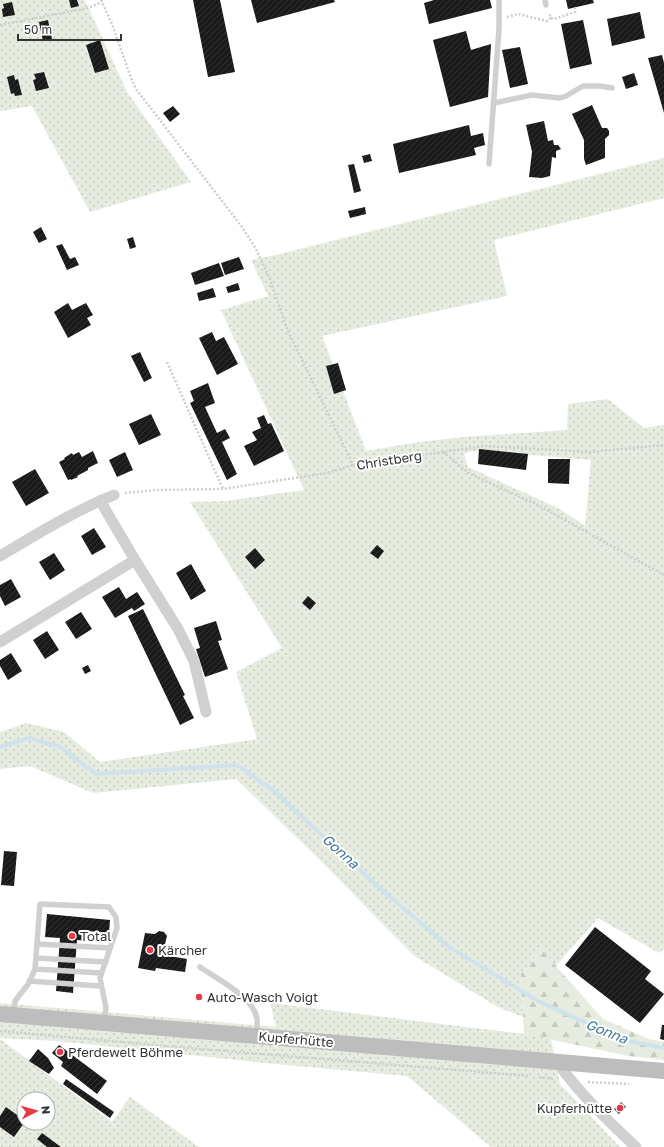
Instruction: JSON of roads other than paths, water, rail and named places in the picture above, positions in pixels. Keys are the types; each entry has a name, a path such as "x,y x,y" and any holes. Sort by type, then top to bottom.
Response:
{"main road":[{"name":"Kupferhütte","path":"6,1015 664,1071"}],"street":[{"path":"0,556 73,513 114,494"},
{"path":"101,500 135,560 178,629 194,660 206,712"},
{"path":"0,642 135,560"},
{"path":"557,1062 570,1081 636,1147"}],"lane":[{"path":"489,164 500,16 499,0"},
{"path":"494,103 532,95 560,98 583,86 612,88"},
{"path":"6,1015 29,981 35,969 40,904 108,907 116,917 116,922 115,936 100,978 100,986 106,1008 104,1023"},
{"path":"38,944 110,948"},
{"path":"36,958 106,962"},
{"path":"200,967 227,985 249,1003 257,1018 256,1036"},
{"path":"35,969 101,973"},
{"path":"29,981 100,986"}],"waterway":[{"name":"Gonna","path":"0,747 29,738 60,747 96,774 237,765 274,791 374,883 449,947 540,1002 624,1040 664,1048"}],"place":[{"name":"Total","path":"72,936"},
{"name":"Kärcher","path":"150,950"},
{"name":"Auto-Wasch Voigt","path":"199,997"},
{"name":"Pferdewelt Böhme","path":"60,1052"},
{"name":"Kupferhütte","path":"620,1108"}]}
